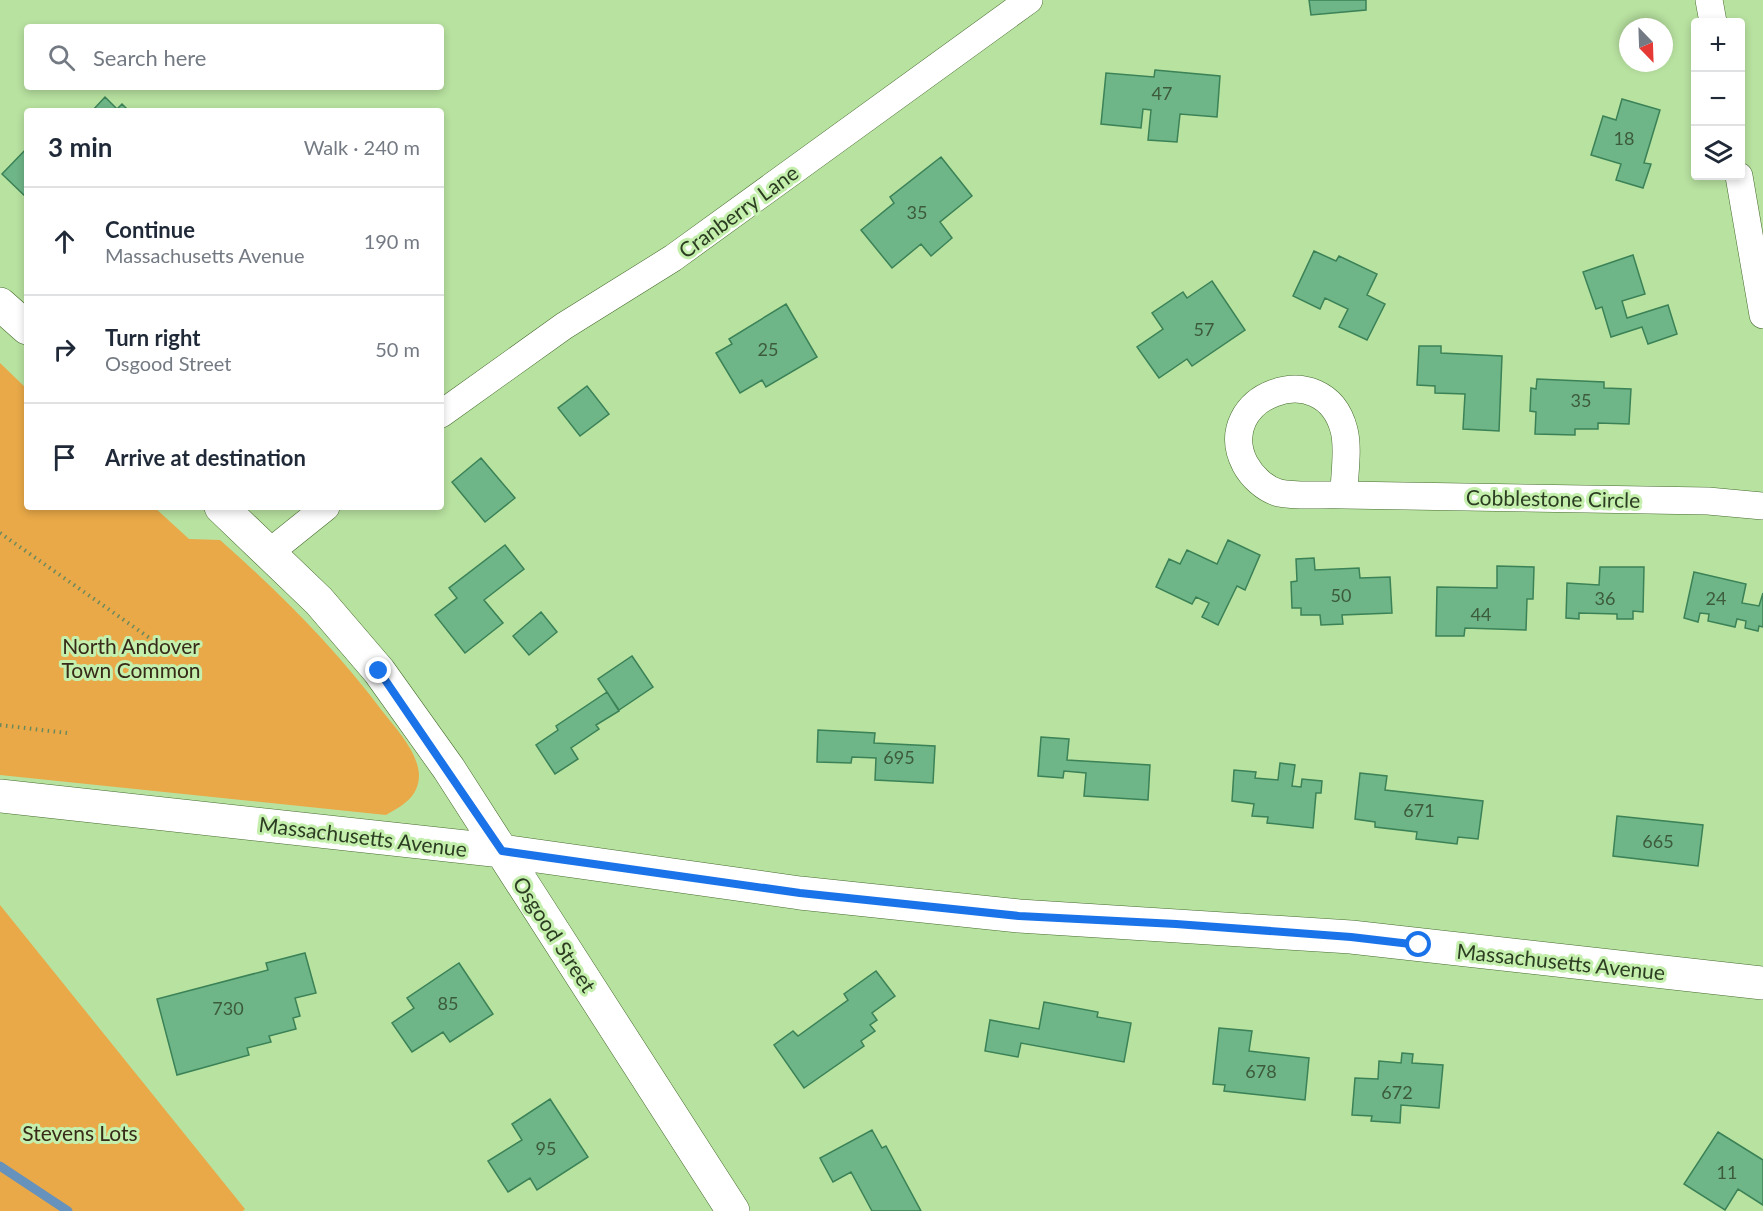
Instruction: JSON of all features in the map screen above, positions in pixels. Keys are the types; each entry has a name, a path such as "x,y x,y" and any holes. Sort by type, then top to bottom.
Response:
{"main road":[{"path":"0,304 24,325"},
{"name":"Osgood Street","path":"224,510 270,552 351,635 379,671 502,851 733,1211"},
{"name":"Massachusetts Avenue","path":"0,796 502,851 800,893 1019,916 1351,937 1763,983"}],"street":[{"name":"Cranberry Lane","path":"444,412 564,326 673,258 1029,0"},
{"path":"1709,0 1712,18"},
{"path":"1740,180 1763,315"},
{"name":"Cobblestone Circle","path":"1344,495 1345,433 1340,418 1330,404 1316,394 1300,389 1284,389 1268,395 1253,405 1243,420 1239,438 1242,456 1256,479 1279,493 1344,495 1708,501 1763,506"},
{"path":"270,552 322,510"}],"path":[{"path":"0,533 151,639"},
{"path":"0,725 67,733"}],"green space":[{"name":"North Andover Town Common","path":"0,363 24,386 24,510 157,510 189,539 220,540 285,601 365,688 411,750 419,775 413,795 386,815 0,775"},
{"name":"Stevens Lots","path":"0,905 245,1209 243,1211 0,1211"}],"building":[{"path":"1309,0 1366,0 1366,10 1311,15"},
{"path":"1155,70 1220,76 1217,117 1180,114 1177,142 1148,140 1151,110 1143,109 1141,128 1101,124 1106,73 1154,77"},
{"path":"105,97 116,108 95,108"},
{"path":"1622,99 1660,110 1644,163 1651,164 1643,188 1616,180 1621,164 1591,155 1603,116 1616,120"},
{"path":"24,151 24,195 2,174"},
{"path":"941,157 972,196 940,222 952,238 931,256 921,244 892,268 861,230 894,203 890,197"},
{"path":"1314,251 1336,261 1339,256 1377,274 1367,295 1385,304 1367,340 1339,327 1348,309 1325,298 1320,309 1293,296"},
{"path":"1633,255 1645,294 1622,301 1627,318 1668,305 1677,334 1648,344 1642,327 1611,337 1602,307 1596,309 1583,272"},
{"path":"1212,281 1245,330 1192,366 1187,359 1159,378 1137,347 1163,329 1152,313 1183,292 1187,298"},
{"path":"786,304 817,357 766,387 762,380 740,393 716,353 732,344 729,339"},
{"path":"1419,346 1441,346 1441,353 1502,356 1499,431 1463,429 1465,394 1435,393 1435,386 1417,385"},
{"path":"1537,379 1604,382 1604,388 1631,389 1629,424 1598,423 1598,429 1575,429 1575,435 1535,434 1536,412 1530,411 1531,388 1536,389"},
{"path":"587,386 609,414 580,436 558,408"},
{"path":"481,458 515,498 485,522 452,482"},
{"path":"1228,540 1260,555 1245,590 1237,586 1218,625 1202,617 1209,603 1196,597 1192,604 1156,587 1169,559 1180,564 1187,550 1217,564"},
{"path":"505,545 524,569 484,600 503,623 465,653 435,615 457,598 449,588"},
{"path":"1314,558 1315,570 1359,568 1360,578 1390,577 1392,613 1342,615 1343,624 1321,625 1320,615 1301,615 1301,608 1292,608 1291,582 1297,581 1296,559"},
{"path":"1497,566 1534,567 1533,599 1527,599 1526,630 1465,628 1464,636 1436,636 1437,587 1497,588"},
{"path":"1600,567 1644,567 1643,612 1633,611 1633,619 1617,619 1617,614 1579,613 1579,619 1566,618 1567,583 1599,585"},
{"path":"1694,572 1746,584 1742,603 1759,606 1763,593 1763,627 1759,626 1758,631 1745,628 1746,621 1737,619 1735,627 1708,621 1709,614 1700,613 1698,622 1684,618"},
{"path":"541,612 557,632 529,655 513,636"},
{"path":"632,656 653,687 619,710 598,679"},
{"path":"607,692 619,711 596,725 599,729 571,748 578,759 555,774 536,745 558,730 556,726"},
{"path":"818,730 875,733 874,743 935,746 933,783 875,780 876,758 852,757 851,763 817,762"},
{"path":"1041,737 1069,739 1067,760 1150,765 1148,800 1084,796 1086,773 1064,771 1063,778 1038,776"},
{"path":"1280,763 1295,765 1292,786 1301,787 1302,779 1322,781 1321,793 1316,793 1313,828 1267,823 1268,817 1252,816 1254,804 1232,801 1234,770 1256,772 1255,778 1278,780"},
{"path":"1360,773 1387,776 1385,790 1483,801 1478,839 1458,837 1457,844 1416,839 1417,832 1375,827 1375,822 1355,819"},
{"path":"1617,816 1703,825 1698,866 1613,856"},
{"path":"305,953 316,993 295,998 300,1016 293,1018 296,1029 269,1036 271,1042 247,1048 249,1055 177,1075 157,999 268,970 266,963"},
{"path":"459,963 493,1014 450,1042 443,1032 412,1052 392,1023 414,1008 407,998"},
{"path":"876,971 895,996 872,1013 877,1020 870,1025 875,1031 861,1041 864,1046 804,1088 774,1045 793,1031 798,1036 848,1000 844,994"},
{"path":"1044,1002 1098,1012 1097,1017 1131,1023 1124,1062 1021,1043 1018,1057 985,1051 990,1020 1039,1029"},
{"path":"1219,1028 1252,1031 1249,1051 1309,1058 1305,1100 1224,1091 1225,1085 1213,1084"},
{"path":"1402,1053 1413,1054 1412,1063 1443,1065 1439,1108 1401,1105 1400,1123 1371,1121 1372,1116 1352,1115 1355,1078 1378,1079 1379,1061 1401,1063"},
{"path":"550,1099 588,1157 537,1190 530,1178 508,1192 488,1161 522,1140 512,1124"},
{"path":"872,1130 882,1148 886,1146 921,1211 872,1211 851,1172 833,1182 820,1158"},
{"path":"1718,1132 1763,1160 1763,1205 1738,1189 1725,1210 1684,1184"}],"waterway":[{"path":"0,1166 68,1211"}],"route":[{"path":"379,671 410,713 502,851 800,893 965,908 1019,916 1176,924 1351,937 1419,945"}]}
